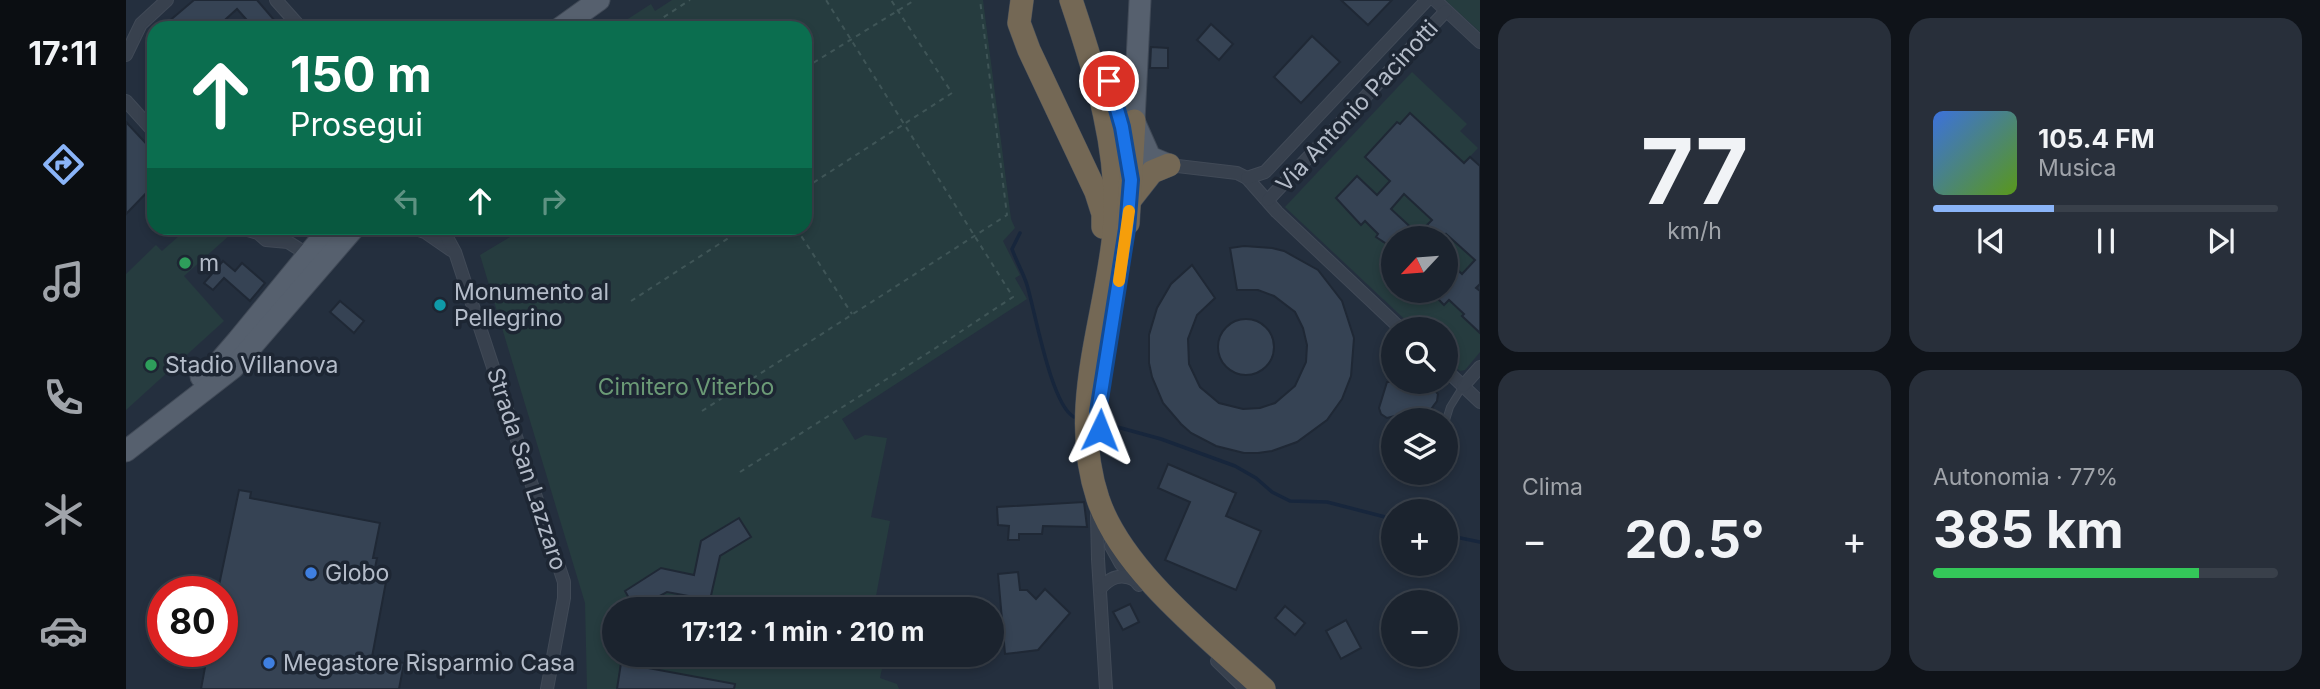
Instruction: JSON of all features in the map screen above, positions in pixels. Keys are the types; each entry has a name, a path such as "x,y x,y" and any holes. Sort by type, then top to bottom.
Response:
{"highway":[{"path":"1022,0 1020,23 1029,50 1096,192 1103,214 1100,310"},
{"path":"1080,5 1115,173 1114,233 1085,413 1087,444 1104,520 1130,557 1164,596 1264,689"},
{"path":"1080,5 1122,127 1131,190"},
{"path":"1134,121 1131,190 1098,412 1107,481 1124,521 1149,559 1282,689"},
{"path":"1131,190 1152,172 1169,166"}],"main road":[{"path":"570,21 599,0"},
{"path":"1140,0 1134,121 1150,157 1169,166"},
{"path":"126,433 178,396 219,362 307,254 336,235"},
{"path":"126,451 233,368 339,235"}],"street":[{"path":"126,55 141,24 167,0"},
{"path":"276,0 296,21"},
{"name":"Via Antonio Pacinotti","path":"1247,178 1265,172 1427,0"},
{"path":"1435,0 1480,42"},
{"name":"Via Antonio Pacinotti","path":"1268,200 1447,11"},
{"path":"1396,34 1411,49"},
{"path":"126,101 147,124"},
{"path":"1310,126 1325,141"},
{"path":"1169,166 1237,173 1247,178 1277,212 1388,317"},
{"path":"260,235 266,240 288,242 307,254"},
{"path":"429,235 455,252"},
{"name":"Strada San Lazzaro","path":"446,235 455,252 564,582 564,598 547,689"},
{"path":"1463,386 1480,367"},
{"path":"1458,381 1480,402"},
{"path":"1104,520 1114,553 1135,580 1159,607 1246,689"},
{"path":"1104,520 1100,589 1106,689"},
{"path":"1100,589 1116,577 1135,580"}],"lane":[{"path":"1450,408 1463,386"}],"path":[{"path":"659,20 690,0"},
{"path":"740,472 1013,297 826,0"},
{"path":"812,183 952,93 891,0"},
{"path":"812,64 915,0"},
{"path":"702,411 1007,215 980,0"},
{"path":"631,301 733,235"},
{"path":"801,235 852,314"}],"green space":[{"name":"Cimitero Viterbo","path":"672,0 983,0 1011,219 1015,228 1003,241 1020,275 1015,278 1027,299 842,419 855,440 865,435 887,438 871,517 890,521 876,596 882,597 602,597 602,667 882,667 880,678 897,684 899,689 587,689 585,603 480,255 513,235 812,235 812,21 625,21 651,4 655,11"},
{"path":"1445,0 1480,0 1480,32"},
{"path":"1412,72 1467,124 1460,131 1478,148 1464,163 1410,113 1400,124 1397,122 1365,157 1390,181 1377,195 1357,176 1336,199 1358,215 1354,218 1361,225 1365,221 1378,234 1376,237 1381,241 1381,297 1285,207"},
{"path":"1399,189 1432,220 1426,226 1410,226 1382,200 1395,205 1400,198 1395,193"},
{"name":"Stadio Villanova","path":"180,235 230,235 184,276 224,321 126,410 126,274 156,245 162,251"},
{"path":"1458,244 1475,260 1462,274 1458,270"},
{"path":"1387,303 1452,303 1464,314 1462,317 1480,329 1480,352 1465,370 1460,371 1458,317 1402,317"}],"building":[{"path":"194,0 257,0 275,21 248,21 237,9 224,21 169,21"},
{"path":"1341,0 1392,0 1368,25"},
{"path":"1211,24 1233,44 1219,60 1197,40"},
{"path":"1312,36 1340,62 1301,103 1274,77"},
{"path":"1151,47 1168,48 1168,68 1150,68"},
{"path":"1410,113 1464,163 1470,157 1480,166 1480,284 1476,288 1480,291 1480,333 1452,303 1458,303 1458,270 1462,274 1475,260 1458,245 1458,226 1426,226 1432,220 1404,194 1391,209 1409,226 1381,226 1381,240 1365,221 1361,225 1336,198 1357,176 1377,195 1390,181 1365,157 1397,122 1400,124"},
{"path":"126,122 147,144 147,192 126,214"},
{"path":"1244,246 1284,251 1318,270 1342,301 1354,338 1351,376 1342,399 1327,420 1297,442 1258,453 1244,453 1216,446 1191,433 1163,403 1149,363 1149,335 1157,308 1171,284 1192,265 1215,298 1197,315 1188,339 1189,364 1200,387 1219,403 1243,409 1260,408 1275,403 1295,386 1306,362 1307,345 1303,328 1295,312 1274,296 1258,290 1237,290 1230,248"},
{"path":"223,261 235,271 242,263 265,283 250,301 224,278 213,290 204,283"},
{"path":"340,301 364,321 354,333 330,312"},
{"path":"1246,319 1257,321 1266,327 1272,336 1272,358 1266,367 1257,373 1246,375 1235,373 1226,367 1220,358 1218,347 1220,336 1226,327 1235,321"},
{"path":"1383,394 1438,394 1432,408 1381,408 1381,414 1379,408"},
{"path":"1168,464 1236,493 1226,516 1261,531 1236,590 1165,560 1190,502 1158,488"},
{"path":"239,490 251,492 250,498 380,523 373,558 377,558 375,568 388,571 372,657 404,663 399,689 201,689 205,667 238,667 238,576 221,576"},
{"path":"1084,502 1087,527 1043,526 1042,534 1019,534 1019,540 1008,540 1009,526 998,525 997,507"},
{"path":"739,518 751,537 720,556 711,597 667,592 658,597 628,597 625,591 661,568 694,575 701,541"},
{"path":"1018,572 1020,590 1027,590 1036,599 1045,589 1070,613 1038,650 1005,654 1004,597 1000,597 998,574"},
{"path":"1130,604 1139,622 1123,630 1113,612"},
{"path":"1285,606 1305,623 1295,635 1275,618"},
{"path":"1346,620 1361,648 1341,659 1326,631"},
{"path":"620,667 643,667 735,684 734,689 617,689"}],"waterway":[{"path":"1020,233 1012,249 1027,285 1051,377 1066,409 1074,417"},
{"path":"1110,425 1161,439 1235,466 1290,501 1327,502 1381,516"},
{"path":"1458,537 1480,542"}],"slow traffic":[{"path":"1119,281 1129,211"}],"place":[{"name":"m","path":"185,263"},
{"name":"Monumento al Pellegrino","path":"440,305"},
{"name":"Stadio Villanova","path":"151,365"},
{"name":"Globo","path":"311,573"},
{"name":"Megastore Risparmio Casa","path":"269,663"}],"route":[{"path":"1100,430 1098,412 1127,229 1131,180 1122,127 1109,81"}]}
